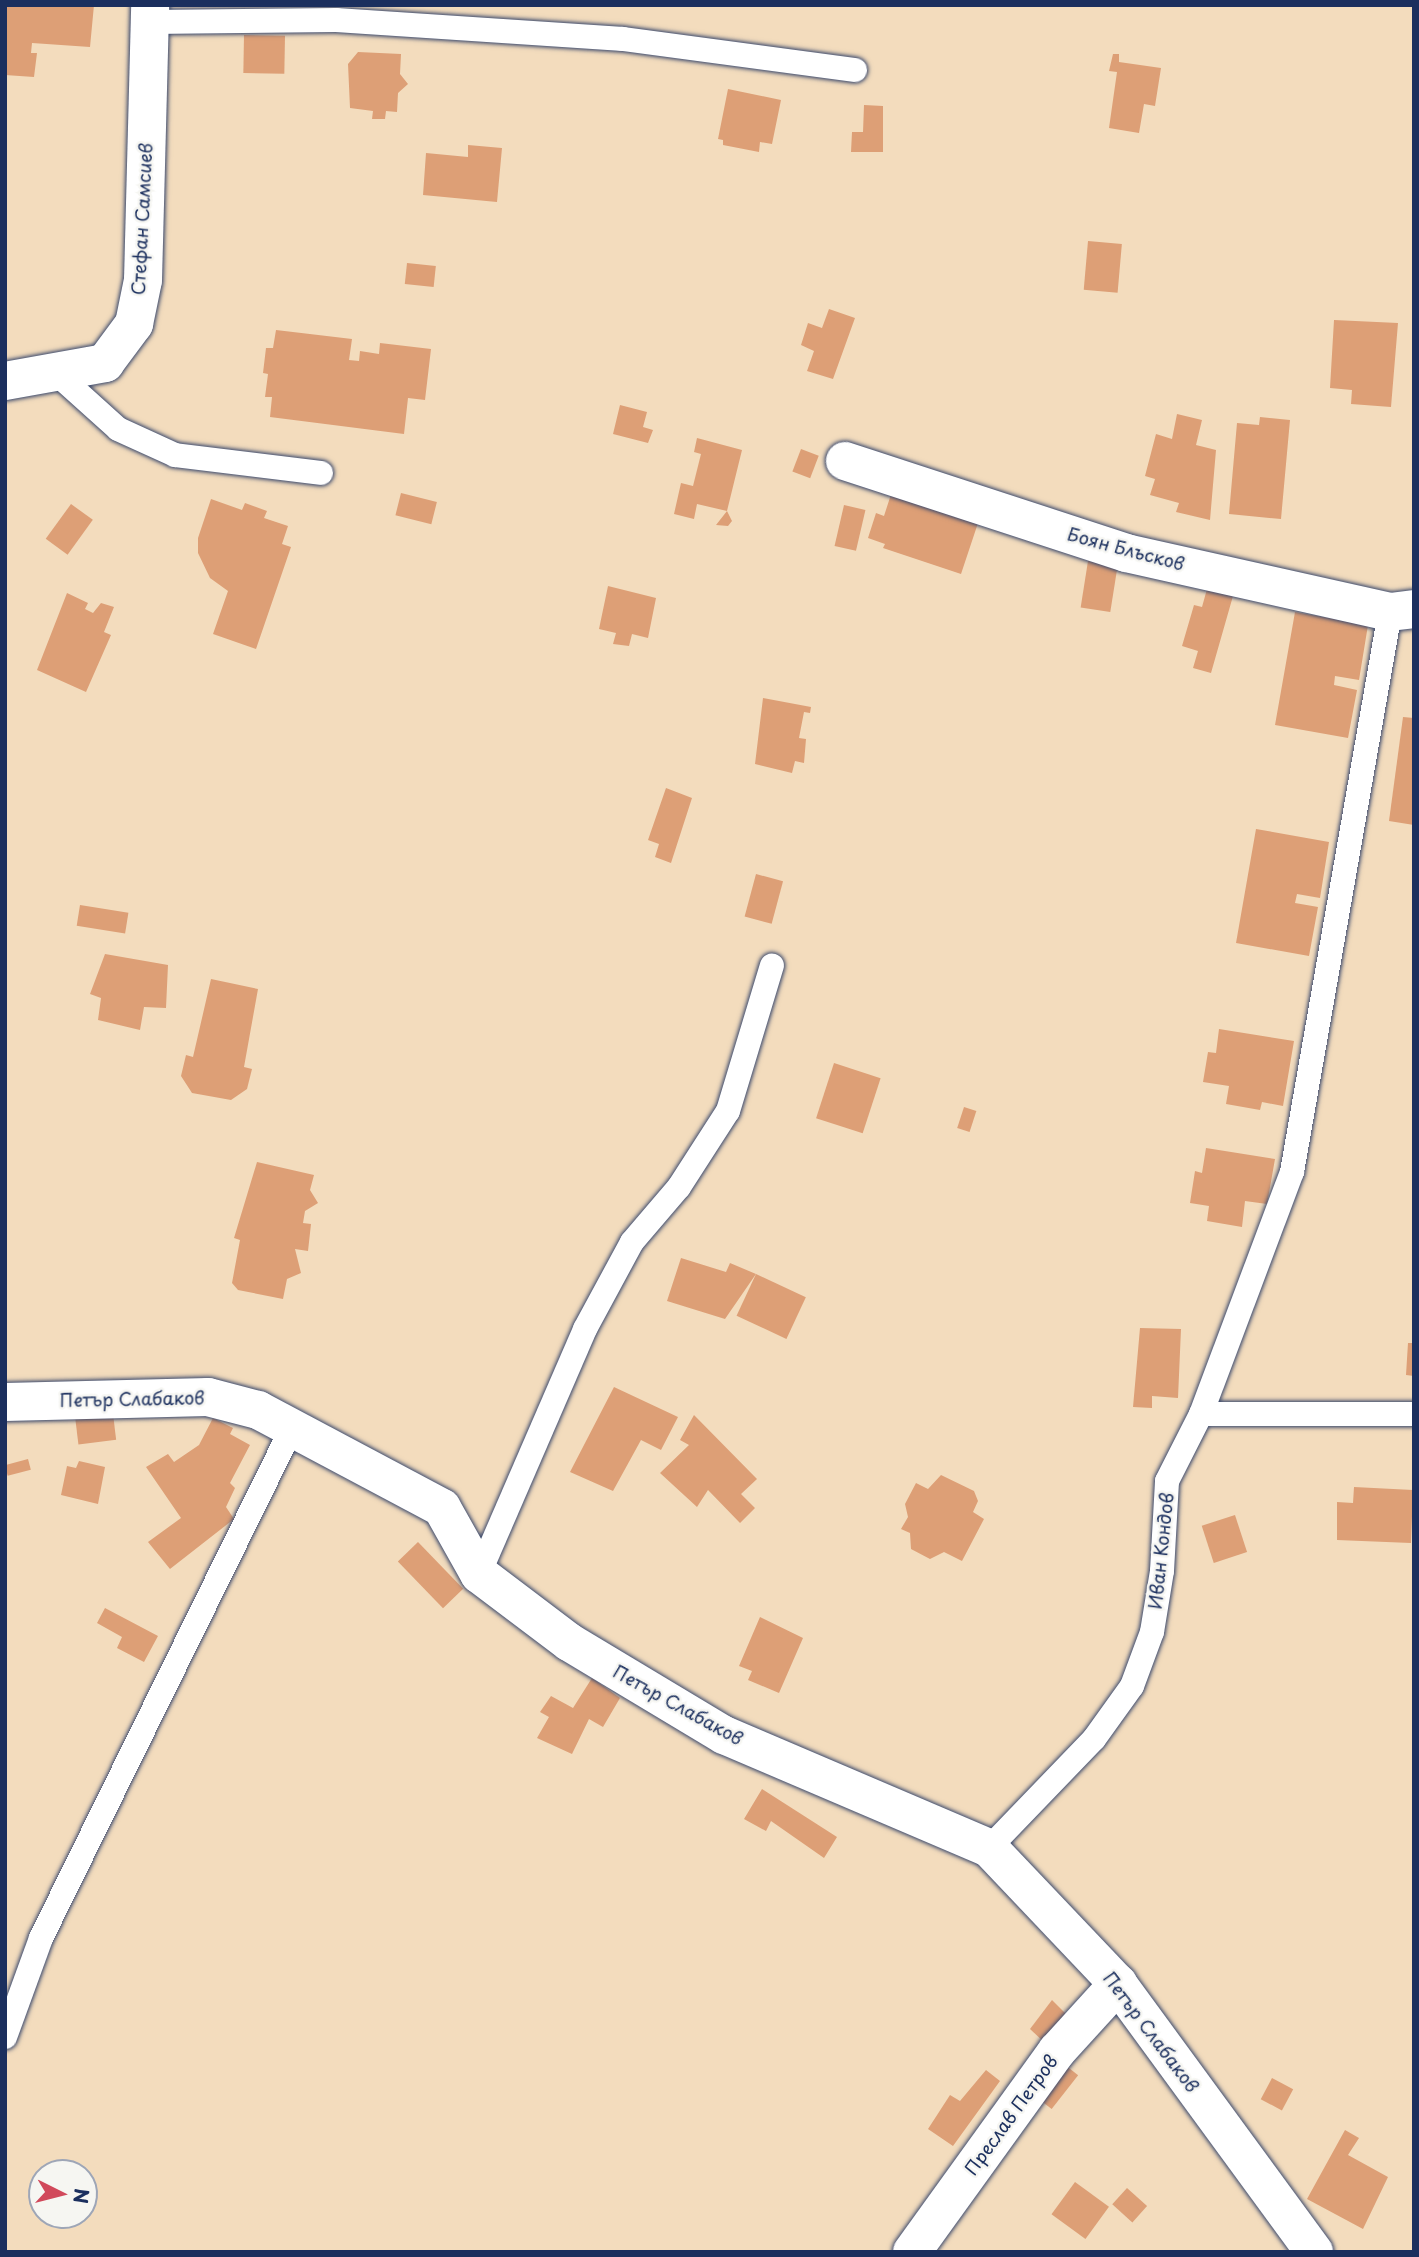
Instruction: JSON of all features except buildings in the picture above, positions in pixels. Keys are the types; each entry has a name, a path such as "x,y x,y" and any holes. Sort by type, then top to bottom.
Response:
{"street":[{"name":"Стефан Самсиев","path":"5,381 57,374 104,363 134,324 143,280 150,14"},
{"name":"Боян Блъсков","path":"845,461 1126,553 1402,610"},
{"name":"Петър Слабаков","path":"5,1402 208,1397 258,1410 442,1508 479,1574 569,1643 724,1735 989,1848 1118,1984 1314,2252"},
{"name":"Преслав Петров","path":"912,2252 1057,2051 1118,1984"}],"lane":[{"path":"150,14 363,22 622,39 855,70"},
{"path":"57,374 118,429 174,455 321,472"},
{"name":"Иван Кондов","path":"989,1848 1085,1750 1132,1686 1152,1632 1163,1571 1167,1481 1201,1414 1292,1172 1402,610"},
{"path":"479,1574 585,1329 632,1242 679,1188 728,1111 772,965"},
{"path":"1201,1414 1414,1414"},
{"path":"5,2037 41,1938 292,1428"}]}
